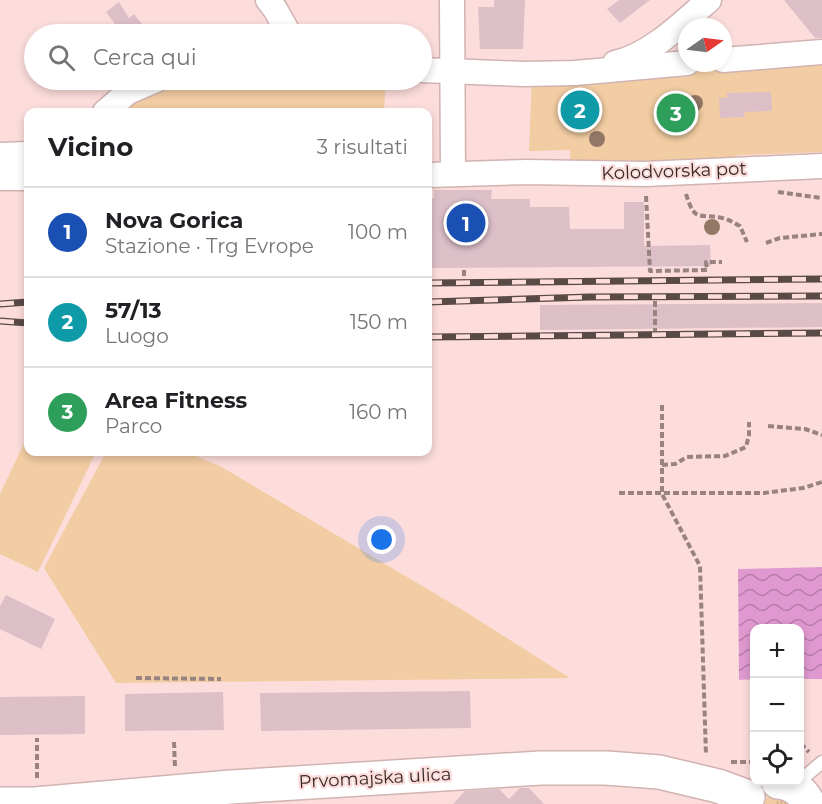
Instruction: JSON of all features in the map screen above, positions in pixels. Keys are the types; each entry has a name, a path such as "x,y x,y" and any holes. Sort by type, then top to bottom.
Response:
{"street":[{"path":"268,0 283,24"},
{"path":"452,0 453,174"},
{"path":"575,73 624,61 658,42 702,6"},
{"path":"732,59 822,52"},
{"path":"432,70 524,74 575,73 678,64"},
{"path":"110,108 134,90"},
{"path":"0,155 24,154"},
{"name":"Kolodvorska pot","path":"432,175 526,172 645,174 822,166"},
{"path":"0,178 24,178"},
{"name":"Prvomajska ulica","path":"0,804 36,796 231,787 541,768 606,768 659,772 718,786 774,792"}],"lane":[{"name":"Prvomajska ulica","path":"774,792 822,762"}],"path":[{"path":"645,174 650,271 707,270 706,262 722,262"},
{"path":"777,192 822,198"},
{"path":"686,193 691,209 700,217 722,218 740,226 747,242"},
{"path":"766,243 780,238 822,234"},
{"path":"464,268 464,276"},
{"path":"655,301 655,331"},
{"path":"662,405 662,494 700,566 706,755"},
{"path":"662,465 675,465 687,457 725,456 746,447 749,422"},
{"path":"768,426 805,429 822,435"},
{"path":"619,493 764,493 803,488 822,482"},
{"path":"136,678 220,679"},
{"path":"36,796 37,738"},
{"path":"174,742 175,768"}],"green space":[{"path":"822,60 822,152 738,155 725,165 571,169 570,150 529,151 532,74 678,70 732,72 732,65 771,61"},
{"path":"148,90 385,90 384,108 118,108"},
{"path":"24,443 24,456 94,456 38,572 0,554 0,494"},
{"path":"104,456 196,456 220,466 461,609 570,678 116,683 44,568"},
{"path":"776,794 794,804 759,804 769,796"}],"water":[{"path":"822,567 822,679 804,679 804,624 750,624 750,679 739,680 738,569"}],"building":[{"path":"494,0 525,0 523,49 480,49 478,7 494,7"},
{"path":"619,0 650,0 620,23 607,9"},
{"path":"784,0 822,0 822,38 815,38"},
{"path":"119,2 129,18 134,14 142,24 115,24 106,12"},
{"path":"771,92 772,111 744,112 745,117 720,118 719,98 727,98 727,93"},
{"path":"434,190 492,190 491,199 530,199 530,207 569,207 570,229 624,229 624,202 644,202 644,246 710,245 711,266 432,268 432,198 434,198"},
{"path":"822,303 822,327 540,330 540,305"},
{"path":"6,595 55,619 41,649 0,629 0,606"},
{"path":"470,691 471,728 261,731 260,693"},
{"path":"223,692 224,730 125,731 125,694"},
{"path":"85,696 85,734 0,735 0,697"},
{"path":"520,788 529,788 544,804 453,804 465,791 499,789 509,799"}],"railway":[{"path":"432,283 822,279"},
{"path":"432,302 589,297 822,296"},
{"path":"0,304 24,302"},
{"path":"0,321 24,323"},
{"path":"432,337 822,333"}],"place":[{"name":"57/13","path":"580,110"},
{"name":"Area Fitness","path":"676,113"},
{"name":"Nova Gorica","path":"466,223"}]}
